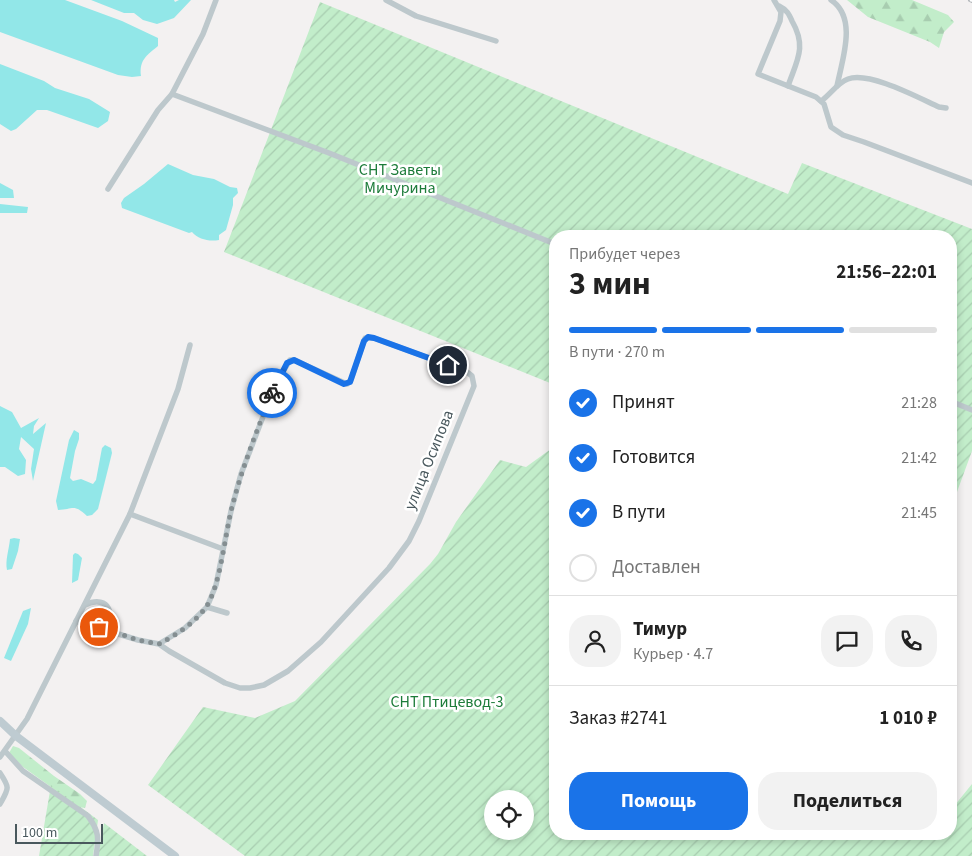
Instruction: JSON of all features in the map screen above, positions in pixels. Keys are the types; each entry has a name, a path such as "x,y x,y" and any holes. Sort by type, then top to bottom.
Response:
{"main road":[{"path":"0,722 176,856"}],"street":[{"path":"108,189 158,110 172,94 204,34 216,0"},
{"path":"386,0 416,16 496,41"},
{"path":"774,0 788,12 796,28 801,46 788,86"},
{"path":"832,0 839,5 843,12 847,28 838,86"},
{"path":"779,6 781,12 780,21 758,74 816,97 824,104 832,127 843,135 972,183"},
{"path":"821,101 847,79 859,76 872,78 939,107 946,108"},
{"path":"172,94 328,153 549,242"},
{"name":"улица Осипова","path":"76,621 138,640 159,644 225,683 240,688 264,685 288,671 302,660 389,568 409,541 474,386 472,376 467,372 368,337 364,341 351,380 347,384 294,360 290,360 276,383 241,474 216,585 207,606 185,628 159,644"},
{"path":"0,757 16,736 40,694 130,514 178,389 190,346"},
{"path":"957,404 972,410"},
{"path":"130,514 223,549"},
{"path":"85,605 94,600 101,601 107,606 110,613 108,620 99,627"},
{"path":"207,606 227,613"},
{"path":"5,751 23,770 88,816 96,827 99,840 96,856"},
{"path":"0,773 8,789 0,804"}],"green space":[{"path":"847,0 912,0 948,15 954,22 944,32 939,48 930,42 868,17"},
{"name":"СНТ Заветы Мичурина","path":"320,2 788,194 802,163 972,229 972,451 957,492 957,230 549,230 549,383 224,252"},
{"name":"СНТ Птицевод-3","path":"549,450 549,840 957,840 957,802 972,784 972,856 245,856 148,785 203,707 255,718 295,701 430,564 438,554 456,522 500,460 526,467"},
{"path":"13,746 19,748 80,794 87,801 85,808 79,807 23,767 9,753"},
{"path":"51,785 98,820 93,856 39,856"},
{"path":"104,823 147,856 98,856"}],"water":[{"path":"0,0 65,0 122,21 158,38 158,46 147,55 143,62 141,76 118,75 0,32"},
{"path":"91,0 174,0 175,2 191,0 174,18 157,24 143,20 134,13 124,13"},
{"path":"0,64 44,81 55,88 89,99 110,112 108,121 98,128 47,110 37,110 16,129 11,131 0,124"},
{"path":"168,164 193,175 214,179 230,187 237,188 238,193 233,198 226,230 219,235 219,240 211,241 204,239 192,232 189,233 122,208 121,203 124,198"},
{"path":"0,183 13,190 14,198 0,198"},
{"path":"0,204 28,207 27,213 0,213"},
{"path":"0,406 12,412 21,428 39,418 34,426 33,434 46,423 33,481 31,469 34,449 21,437 19,449 26,460 25,474 18,476 5,467 0,467"},
{"path":"74,430 79,433 79,439 70,478 73,481 81,479 93,484 96,480 102,448 105,445 111,448 112,453 98,509 92,515 87,516 76,508 58,510 56,501 69,440"},
{"path":"10,539 20,539 18,551 12,569 7,570"},
{"path":"75,553 82,558 78,580 72,583 73,555"},
{"path":"31,608 28,624 11,661 4,658 23,611"}],"way so far":[{"path":"99,627 138,640 159,644 185,628 207,606 216,585 241,474 272,393"}],"route":[{"path":"272,393 290,360 294,360 347,384 351,380 365,338 368,337 448,365"}]}
